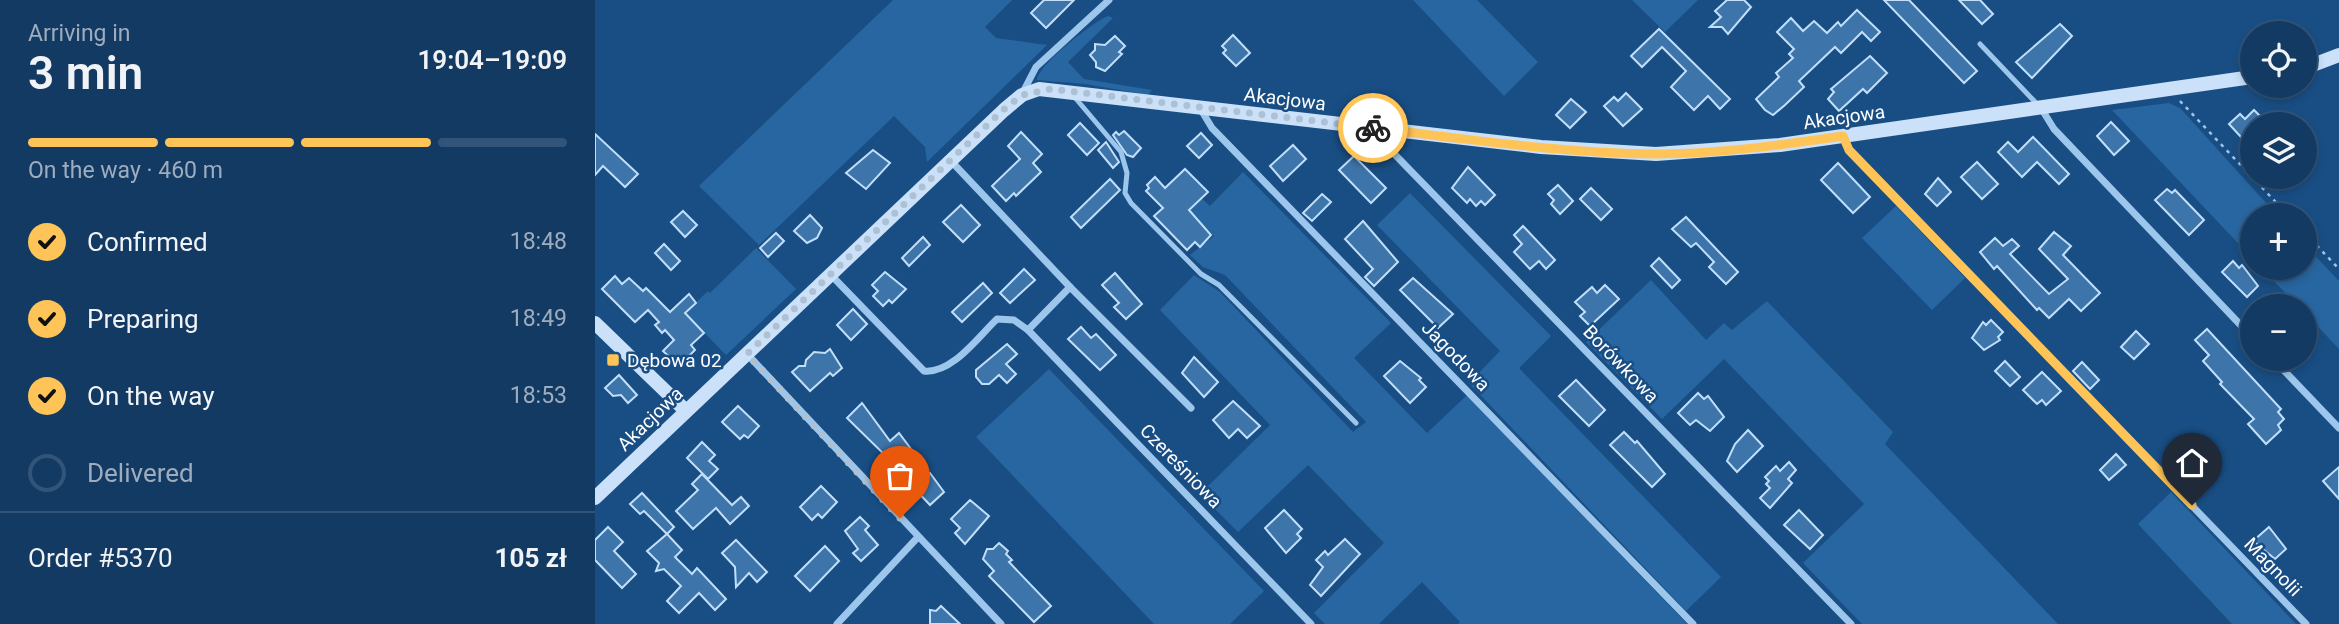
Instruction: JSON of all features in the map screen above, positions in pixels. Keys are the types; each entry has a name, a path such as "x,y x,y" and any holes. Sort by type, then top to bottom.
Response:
{"street":[{"path":"1022,95 1036,67 1109,0"},
{"path":"2317,63 2339,55"},
{"name":"Akacjowa","path":"595,498 950,160 1022,95 1039,89 1541,147 1656,154 1780,145 2240,79"},
{"name":"Jagodowa","path":"1200,108 1212,128 1693,624"},
{"path":"2041,108 2054,129 2240,324"},
{"name":"Borówkowa","path":"1369,127 1851,624"},
{"name":"Magnolii","path":"1843,136 1849,150 2306,624"},
{"path":"950,160 1070,287 1191,408"},
{"name":"Czereśniowa","path":"830,274 925,371 936,372 947,366 997,319 1014,320 1028,330 1311,624"},
{"path":"1028,330 1070,287"},
{"path":"595,323 601,336 687,411"},
{"path":"747,354 1001,624"},
{"path":"2284,371 2339,428"},
{"path":"837,624 918,537"}],"lane":[{"path":"1980,44 2041,108"},
{"path":"1070,92 1082,110 1121,152 1127,173 1125,193 1131,203 1201,274 1219,285 1356,423"}],"path":[{"path":"2168,88 2277,203"},
{"path":"2317,246 2339,269"}],"shaded area":[{"path":"893,0 1012,0 985,27 996,38 1047,45 927,162 925,147 894,116 759,245 699,186"},
{"path":"1413,0 1477,0 1538,62 1504,96"},
{"path":"1632,0 1698,0 1665,32"},
{"path":"1108,16 1113,18 1068,62 1084,79 1152,90 1148,95 1085,84 1037,80 1056,55 1079,35"},
{"path":"2169,103 2180,108 2240,174 2240,189 2253,189 2266,203 2240,203 2240,245 2112,110"},
{"path":"1243,172 1391,323 1354,358 1427,433 1467,395 1687,624 1458,624 1460,622 1422,582 1379,624 1325,624 1314,613 1384,543 1308,465 1238,532 1200,494 1270,425 1160,310 1194,275 1220,292 1353,432 1366,422 1225,275 1203,267 1190,255 1214,236 1188,209 1201,198 1210,206"},
{"path":"1410,193 1551,336 1519,368 1721,577 1686,611 1469,383 1500,351 1377,225"},
{"path":"1896,206 1965,278 1932,310 1862,238"},
{"path":"756,248 796,289 726,355 685,313 708,291 710,293"},
{"path":"2317,258 2339,281 2339,349 2317,326 2317,294 2286,294 2273,280 2317,280"},
{"path":"1651,280 1706,340 1724,323 1732,330 1767,301 1893,432 1885,444 2058,624 1862,624 1803,563 1864,504 1724,359 1662,419 1586,342"},
{"path":"1049,369 1264,591 1230,624 1154,624 976,437"},
{"path":"2171,492 2296,624 2232,624 2138,524"}],"building":[{"path":"1044,0 1074,0 1046,28 1031,13"},
{"path":"1727,0 1744,0 1751,7 1728,34 1722,27 1710,27 1721,17 1715,11"},
{"path":"1884,0 1909,0 1977,71 1964,83"},
{"path":"1959,0 1980,0 1993,14 1982,24"},
{"path":"1857,10 1880,32 1871,41 1862,32 1841,53 1835,47 1799,81 1804,87 1785,105 1773,115 1765,110 1756,99 1779,77 1776,73 1793,58 1789,54 1794,49 1777,32 1791,18 1803,31 1814,21 1827,33 1838,22 1841,26"},
{"path":"2060,24 2072,36 2032,78 2016,62"},
{"path":"1659,29 1730,99 1720,109 1708,96 1694,110 1671,87 1686,71 1662,47 1642,67 1631,56"},
{"path":"1233,35 1250,53 1236,66 1223,53 1226,50 1222,46"},
{"path":"1115,36 1125,46 1119,52 1122,54 1105,71 1096,67 1096,62 1090,55 1095,50 1095,44 1105,45"},
{"path":"1870,56 1887,73 1867,93 1863,89 1839,111 1828,99 1834,92 1831,89"},
{"path":"1626,93 1642,109 1623,126 1604,106 1614,97 1618,101"},
{"path":"1571,99 1586,112 1570,128 1556,115"},
{"path":"2240,114 2240,136 2229,124"},
{"path":"2111,122 2129,141 2114,155 2097,136"},
{"path":"1080,123 1099,143 1087,155 1068,135"},
{"path":"1124,131 1141,148 1133,157 1127,155 1113,135"},
{"path":"1021,132 1042,154 1033,163 1041,172 1016,196 1014,193 1006,201 992,186 1020,159 1008,146"},
{"path":"1201,133 1212,145 1199,158 1187,146"},
{"path":"595,134 638,174 625,187 603,166 595,175"},
{"path":"2033,137 2069,174 2059,184 2037,162 2022,177 1998,152 2008,142 2018,152"},
{"path":"1106,142 1119,162 1113,168 1098,150"},
{"path":"1293,145 1306,159 1283,181 1270,166"},
{"path":"873,150 890,163 866,189 846,173"},
{"path":"1354,156 1386,188 1371,203 1339,170"},
{"path":"1977,162 1998,184 1982,199 1961,177"},
{"path":"1838,163 1870,197 1853,213 1821,180"},
{"path":"1468,167 1495,195 1485,205 1481,201 1476,206 1470,199 1467,203 1452,188"},
{"path":"1185,169 1208,192 1189,210 1211,235 1200,247 1195,242 1187,250 1154,216 1163,208 1146,191 1149,188 1147,185 1155,177 1165,188"},
{"path":"1938,178 1951,192 1937,206 1925,194"},
{"path":"1110,179 1120,190 1081,228 1071,217"},
{"path":"1558,185 1573,201 1560,214 1551,204 1554,200 1548,194"},
{"path":"1591,188 1612,209 1601,220 1580,199"},
{"path":"2167,189 2172,193 2175,190 2204,220 2189,235 2155,200"},
{"path":"1322,194 1331,202 1312,221 1303,213"},
{"path":"961,205 980,225 963,242 943,222"},
{"path":"683,211 697,225 685,237 671,222"},
{"path":"810,215 822,228 817,238 807,243 794,231"},
{"path":"1686,217 1738,272 1726,284 1709,267 1714,262 1696,243 1691,247 1672,229"},
{"path":"1363,221 1398,262 1374,286 1365,277 1373,269 1345,239"},
{"path":"1523,226 1555,260 1546,269 1539,261 1530,269 1514,252 1522,244 1514,235"},
{"path":"2054,232 2071,246 2063,255 2100,293 2081,311 2069,299 2049,318 2039,308 2037,310 1997,266 1994,269 1980,252 1995,238 2003,246 2012,239 2019,246 2010,254 2049,294 2068,279 2039,249"},
{"path":"776,233 784,241 768,257 760,248"},
{"path":"923,237 930,245 909,266 902,258"},
{"path":"664,244 680,261 671,270 655,253"},
{"path":"1659,258 1680,280 1672,288 1651,266"},
{"path":"2233,261 2240,267 2240,280 2253,280 2258,286 2250,294 2244,294 2222,272"},
{"path":"1024,269 1035,280 1010,303 1000,293"},
{"path":"885,272 906,289 892,303 889,300 883,306 873,296 878,291 872,285"},
{"path":"1115,273 1142,304 1126,319 1114,307 1119,303 1102,285"},
{"path":"615,276 622,284 629,278 643,291 646,288 670,312 689,294 696,303 685,313 704,333 691,345 695,350 679,366 663,351 674,340 665,330 662,333 655,325 659,322 648,310 635,322 602,289"},
{"path":"1413,278 1453,314 1438,328 1400,290"},
{"path":"983,283 992,293 962,322 952,312"},
{"path":"1605,285 1619,299 1590,326 1580,316 1585,312 1575,302 1592,287 1597,293"},
{"path":"853,309 867,324 851,340 837,325"},
{"path":"1991,320 2003,332 1998,337 2000,340 1984,350 1972,338 1983,322 1986,325"},
{"path":"1081,327 1091,338 1096,334 1116,355 1100,370 1068,339"},
{"path":"2207,329 2240,365 2240,371 2246,371 2281,409 2278,412 2284,419 2278,425 2281,430 2266,444 2248,424 2254,419 2220,384 2222,382 2203,361 2209,355 2195,340"},
{"path":"2136,331 2149,344 2134,359 2121,347"},
{"path":"1007,344 1017,354 1006,364 1016,374 1007,383 999,375 989,384 982,384 976,377 976,370"},
{"path":"830,349 842,368 833,376 830,373 810,391 792,372 799,366 805,366 806,360 814,352 825,353"},
{"path":"1194,357 1218,382 1204,397 1182,373"},
{"path":"1400,361 1421,378 1419,380 1426,387 1410,403 1384,376"},
{"path":"2005,361 2020,377 2010,386 1995,371"},
{"path":"2082,362 2099,380 2090,389 2073,371"},
{"path":"2042,372 2061,391 2046,405 2042,400 2037,404 2023,390"},
{"path":"619,375 637,395 628,403 621,395 613,396 605,388"},
{"path":"1576,380 1605,410 1589,426 1559,396"},
{"path":"1698,393 1704,399 1708,396 1724,417 1710,431 1696,420 1690,425 1678,413"},
{"path":"1233,401 1260,426 1247,438 1238,429 1229,438 1213,420"},
{"path":"862,403 890,441 899,433 914,453 908,463 894,472 887,464 890,460 847,418"},
{"path":"738,406 759,426 748,438 744,435 740,439 722,422"},
{"path":"1748,430 1763,446 1737,472 1727,461 1735,444"},
{"path":"1624,432 1635,443 1637,441 1665,474 1652,487 1610,445"},
{"path":"702,442 715,455 709,461 718,469 708,479 687,458"},
{"path":"2116,454 2126,465 2109,480 2100,470"},
{"path":"1789,462 1796,470 1788,479 1792,483 1770,508 1760,498 1770,488 1765,477 1776,466 1780,471"},
{"path":"2339,467 2339,499 2323,481"},
{"path":"930,473 944,492 930,505 914,488 919,479"},
{"path":"702,474 732,505 741,497 749,506 730,524 716,508 693,529 676,511 698,490 692,484"},
{"path":"821,486 837,502 822,518 818,514 812,520 800,507"},
{"path":"642,493 674,527 667,534 644,511 640,514 630,504"},
{"path":"970,500 989,516 965,544 955,533 960,528 951,519"},
{"path":"1284,510 1302,529 1297,534 1301,538 1286,553 1265,528"},
{"path":"1799,510 1823,535 1810,549 1784,525"},
{"path":"860,517 869,526 865,530 878,545 861,561 853,553 858,549 845,531"},
{"path":"608,527 623,542 614,551 636,574 622,588 595,560 595,540"},
{"path":"2269,527 2286,549 2275,559 2253,541"},
{"path":"667,534 682,550 675,557 692,574 697,568 726,599 715,610 699,593 679,613 667,601 681,586 664,569 656,571 659,563 647,551"},
{"path":"1345,539 1360,554 1321,596 1310,585 1323,567 1316,560 1325,551 1328,555"},
{"path":"736,540 767,572 757,582 749,573 736,587 735,567 722,553"},
{"path":"999,543 1008,551 1006,554 1012,560 1009,562 1051,606 1034,622 989,576 994,571 983,559 987,549 993,549"},
{"path":"825,546 839,561 810,591 795,576"},
{"path":"941,606 960,624 930,624 930,610 936,611"}],"way so far":[{"path":"900,518 747,354 1003,110 1022,95 1039,89 1051,89 1373,128"}],"place":[{"name":"Dębowa 02","path":"613,360"}],"route":[{"path":"1373,128 1541,147 1656,154 1780,145 1843,136 1849,150 2192,505"}]}
